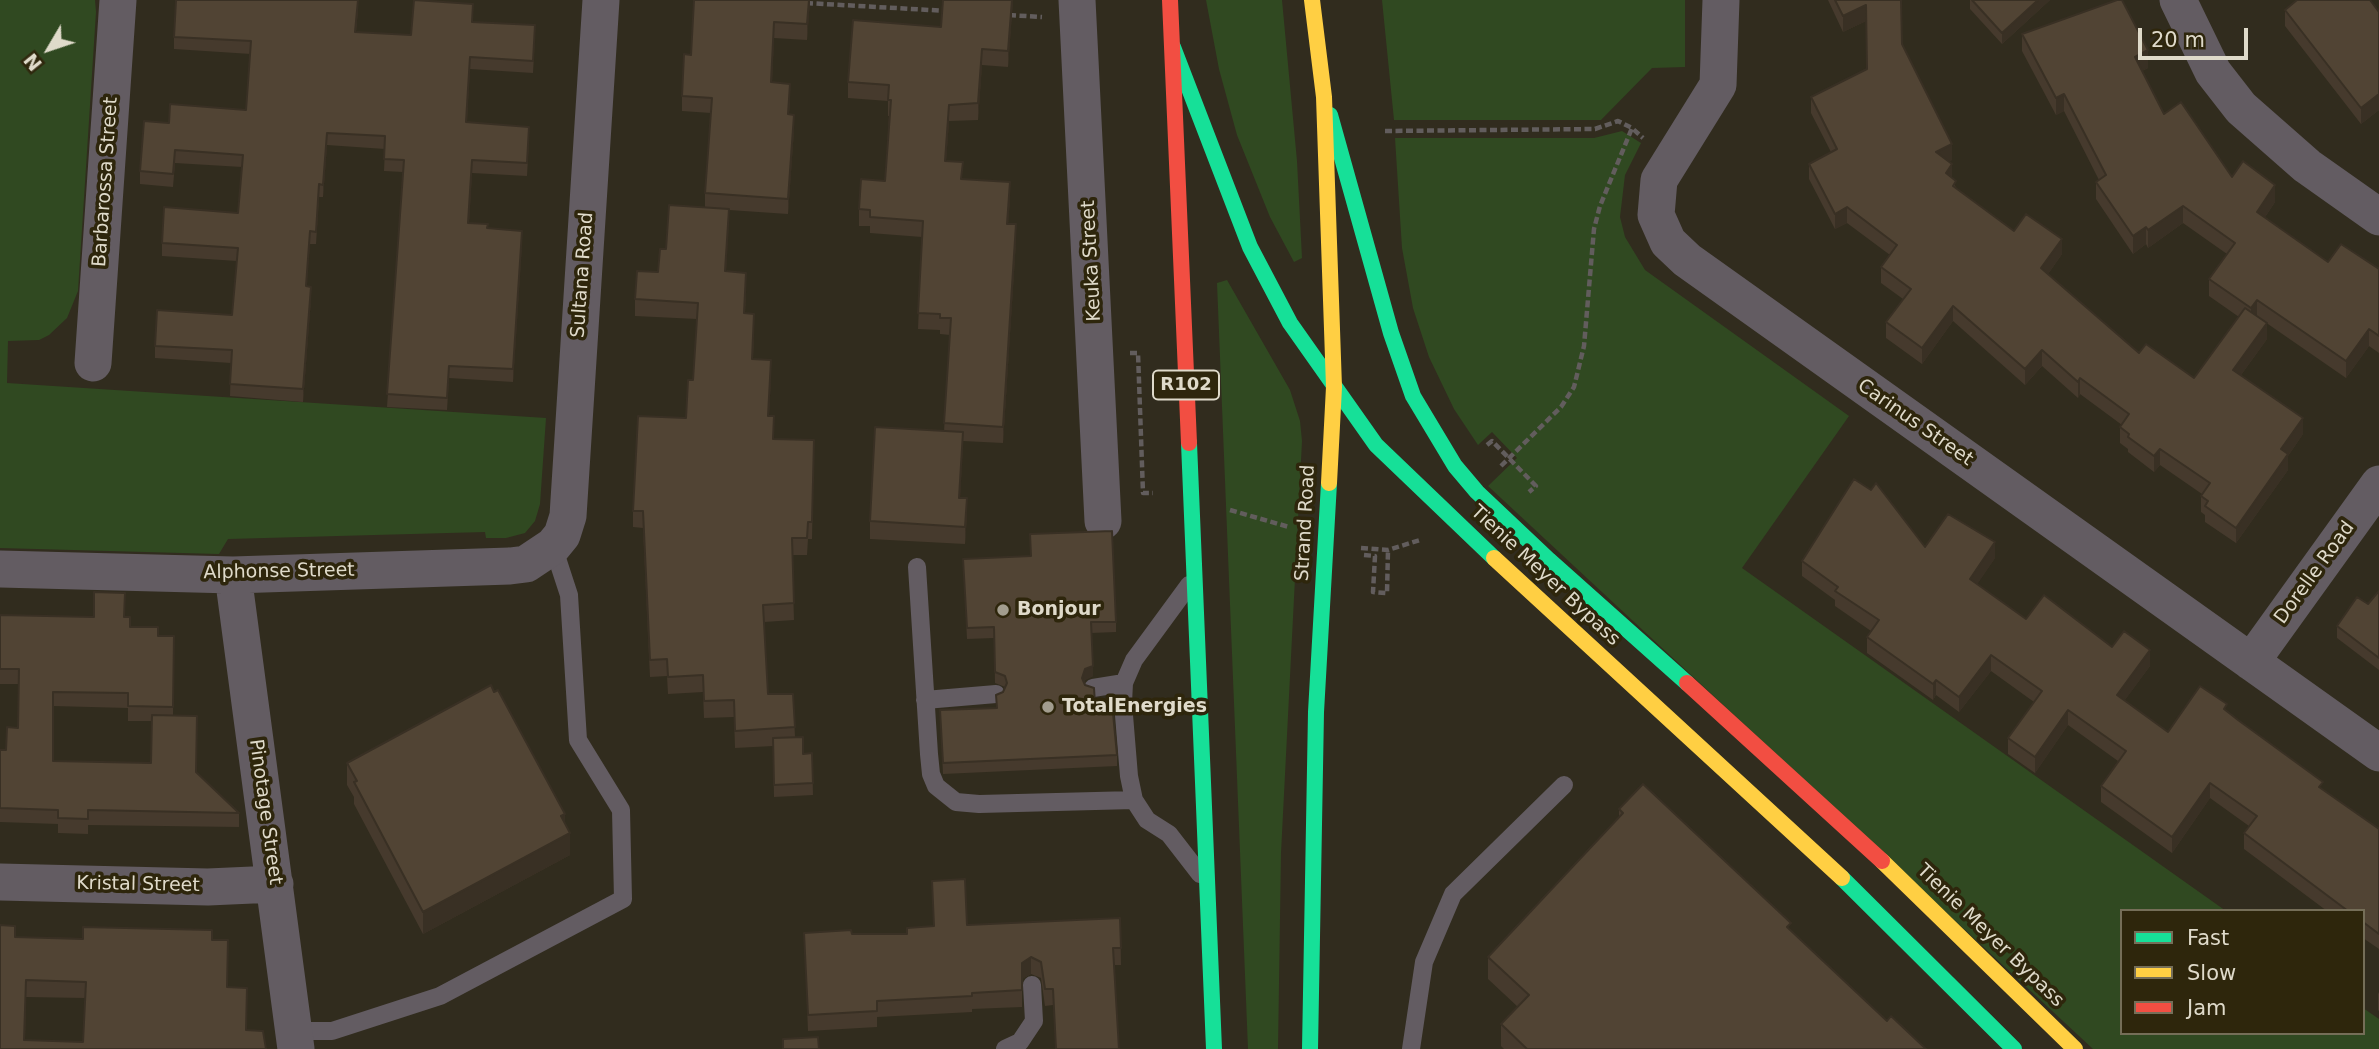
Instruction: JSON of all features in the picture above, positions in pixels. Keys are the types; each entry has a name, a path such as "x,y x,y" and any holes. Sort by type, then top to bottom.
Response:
{"street":[{"name":"Barbarossa Street","path":"93,363 118,0"},
{"name":"Sultana Road","path":"553,546 562,535 568,516 601,0"},
{"name":"R102","path":"1170,0 1214,1049"},
{"name":"Strand Road","path":"1310,1049 1316,712 1334,387 1324,97 1312,0"},
{"name":"Carinus Street","path":"1721,0 1718,86 1659,180 1656,215 1668,242 1687,260 2379,753"},
{"path":"2178,0 2213,72 2241,108 2307,166 2379,217"},
{"name":"Keuka Street","path":"1062,8 1103,521"},
{"name":"Tienie Meyer Bypass","path":"1172,45 1250,247 1290,323 1376,445 1533,596 1834,870 2014,1049"},
{"name":"Tienie Meyer Bypass","path":"1324,97 1391,333 1413,396 1455,466 1477,492 1559,569 1773,759 1898,876 2076,1049"},
{"name":"Dorelle Road","path":"2251,662 2379,484"},
{"name":"Alphonse Street","path":"0,569 233,575 510,566 526,564 553,546"},
{"name":"Pinotage Street","path":"233,575 295,1040"},
{"name":"Kristal Street","path":"0,882 208,887 275,884"}],"lane":[{"path":"295,1040 332,1031 440,996 623,899 621,810 578,740 569,594 553,546"},
{"path":"917,567 931,774 936,786 957,802 979,804 1134,800"},
{"path":"1194,580 1133,660 1125,683 1127,751 1134,800 1147,820 1169,834 1208,882"},
{"path":"1093,688 1125,683"},
{"path":"926,700 996,694"},
{"path":"1410,1049 1424,962 1453,894 1564,785"},
{"path":"1005,1049 1020,1042 1034,1021 1032,985"}],"path":[{"path":"795,2 949,11"},
{"path":"1004,15 1062,8"},
{"path":"1385,131 1595,129 1618,121 1648,141"},
{"path":"1545,424 1567,397 1581,366 1594,229 1607,184 1632,128"},
{"path":"1138,353 1143,493 1153,493"},
{"path":"1364,555 1375,556 1373,592 1387,593 1388,550"}],"green space":[{"path":"0,0 95,0 96,12 78,291 67,318 49,335 39,340 8,341 7,383 546,418 540,504 535,521 525,533 506,538 486,538 485,532 228,539 219,554 0,548"},
{"path":"1206,0 1282,0 1297,161 1302,258 1294,262 1270,217 1237,135 1219,69"},
{"path":"1382,0 1685,0 1685,67 1652,68 1601,120 1394,120"},
{"path":"1622,131 1641,143 1625,175 1620,217 1625,237 1645,270 1849,416 1742,568 2223,909 2120,909 2120,1035 2365,1035 2365,1009 2379,1019 2379,1049 2093,1049 1488,486 1517,458 1492,432 1478,445 1454,409 1429,357 1413,308 1402,248 1395,138 1594,138"},
{"path":"1227,280 1290,390 1300,421 1302,441 1281,853 1278,1049 1248,1049 1217,283"}],"building":[{"path":"176,0 358,0 355,32 411,35 414,0 473,4 472,22 535,25 533,61 470,57 466,122 529,127 527,163 472,160 468,223 488,224 487,228 522,231 513,369 449,366 447,398 387,394 404,160 384,159 385,136 327,133 323,185 319,184 316,232 310,231 306,286 311,287 303,389 230,384 232,350 155,346 157,310 232,315 238,248 162,243 164,207 238,213 243,155 175,150 173,174 140,171 144,121 169,123 170,104 246,110 251,41 174,37"},
{"path":"694,0 809,0 807,24 774,22 771,82 790,84 788,114 794,115 788,199 705,193 712,98 682,96 684,54 691,55"},
{"path":"943,0 1012,0 1008,51 982,49 978,103 949,105 945,161 963,162 961,179 1010,182 1007,224 1016,224 1003,427 944,423 951,318 940,318 940,314 918,313 923,221 870,217 870,210 859,209 861,179 885,181 891,100 888,100 889,85 848,82 853,20 941,27"},
{"path":"1835,0 1901,0 1902,44 1952,144 1936,152 1952,164 1946,173 1956,181 1953,186 2014,231 2026,214 2062,239 2041,268 2139,353 2146,344 2194,378 2245,308 2267,323 2233,370 2303,418 2281,449 2288,454 2236,528 2205,506 2208,501 2201,496 2210,483 2160,449 2154,456 2128,437 2129,434 2120,427 2129,414 2080,378 2078,382 2042,350 2025,369 1953,306 1922,348 1886,322 1911,289 1881,267 1897,245 1847,207 1835,214 1809,164 1837,149 1811,97 1867,69 1866,5 1843,16"},
{"path":"1972,0 2038,0 2002,33"},
{"path":"2122,0 2148,50 2135,57 2164,114 2181,102 2232,177 2243,161 2275,185 2257,212 2328,262 2341,244 2379,269 2379,336 2369,329 2346,361 2257,300 2251,308 2209,279 2235,243 2183,206 2148,230 2146,227 2133,236 2096,182 2106,175 2064,94 2056,98 2022,34"},
{"path":"2297,0 2370,0 2379,12 2379,94 2361,108 2285,10"},
{"path":"669,205 729,209 725,271 746,273 744,313 754,314 752,359 771,360 768,416 774,416 773,439 814,440 812,522 808,522 807,538 792,538 794,603 763,605 768,694 793,694 795,727 735,731 734,700 704,701 703,675 668,677 667,659 650,660 643,511 633,511 638,416 686,418 688,380 693,380 698,303 635,299 637,271 658,272 660,249 666,249"},
{"path":"875,427 963,432 959,498 967,498 965,527 870,521"},
{"path":"1854,479 1871,490 1876,483 1925,547 1948,514 1995,542 1970,579 2026,619 2044,595 2112,647 2124,631 2150,650 2117,695 2168,732 2200,686 2227,704 2224,709 2238,720 2323,782 2319,787 2379,829 2379,934 2365,924 2365,909 2345,909 2244,833 2257,816 2210,783 2172,837 2101,786 2126,751 2068,710 2035,757 2008,738 2042,691 1991,655 1959,697 1936,680 1933,684 1867,637 1879,620 1835,591 1838,587 1802,561"},
{"path":"1112,531 1116,622 1091,622 1093,666 1085,669 1082,678 1085,685 1094,688 1095,704 1112,703 1117,755 943,763 940,710 997,708 996,695 1003,692 1007,683 1005,676 995,672 994,627 967,628 963,559 1031,556 1030,534"},
{"path":"2379,591 2379,658 2337,626 2357,597 2368,604"},
{"path":"94,592 125,593 124,617 130,617 130,627 158,627 158,636 174,636 173,707 128,706 128,693 53,692 53,761 151,763 152,715 197,716 196,772 239,813 88,810 88,819 58,818 58,810 0,808 0,750 6,750 7,727 18,728 19,669 0,669 0,615 94,617"},
{"path":"491,685 494,692 498,690 565,814 561,816 570,833 423,912 354,782 357,781 347,763"},
{"path":"803,737 803,754 812,753 813,783 774,785 773,738"},
{"path":"1643,784 1791,923 1787,927 1887,1021 1891,1016 1926,1049 1527,1049 1501,1024 1529,995 1488,957 1623,813 1619,809"},
{"path":"965,879 967,925 1120,918 1121,948 1113,948 1119,1049 1056,1049 1053,989 1045,989 1041,962 1031,957 1022,963 1022,990 972,993 972,996 877,1001 877,1011 808,1015 804,933 851,930 852,934 907,934 907,928 934,926 932,881"},
{"path":"0,925 15,926 15,937 83,939 83,927 212,930 212,940 228,940 227,987 247,988 246,1030 263,1031 266,1049 0,1049","holes":["26,980 86,982 83,1042 24,1040"]},
{"path":"818,1037 819,1049 783,1049 783,1039"}],"traffic: fast":[{"path":"1173,47 1250,247 1290,323 1376,445 1494,558"},
{"path":"1330,115 1391,333 1413,396 1455,466 1477,492 1549,560 1687,683"},
{"path":"1189,443 1214,1049"},
{"path":"1310,1049 1316,712 1329,483"},
{"path":"1842,878 2014,1049"}],"traffic: slow":[{"path":"1312,0 1324,97 1334,387 1329,483"},
{"path":"1494,558 1842,878"},
{"path":"1882,861 2075,1049"}],"traffic: jam":[{"path":"1170,0 1189,443"},
{"path":"1687,683 1882,861"}],"place":[{"name":"Bonjour","path":"1003,610"},
{"name":"TotalEnergies","path":"1048,707"}]}
